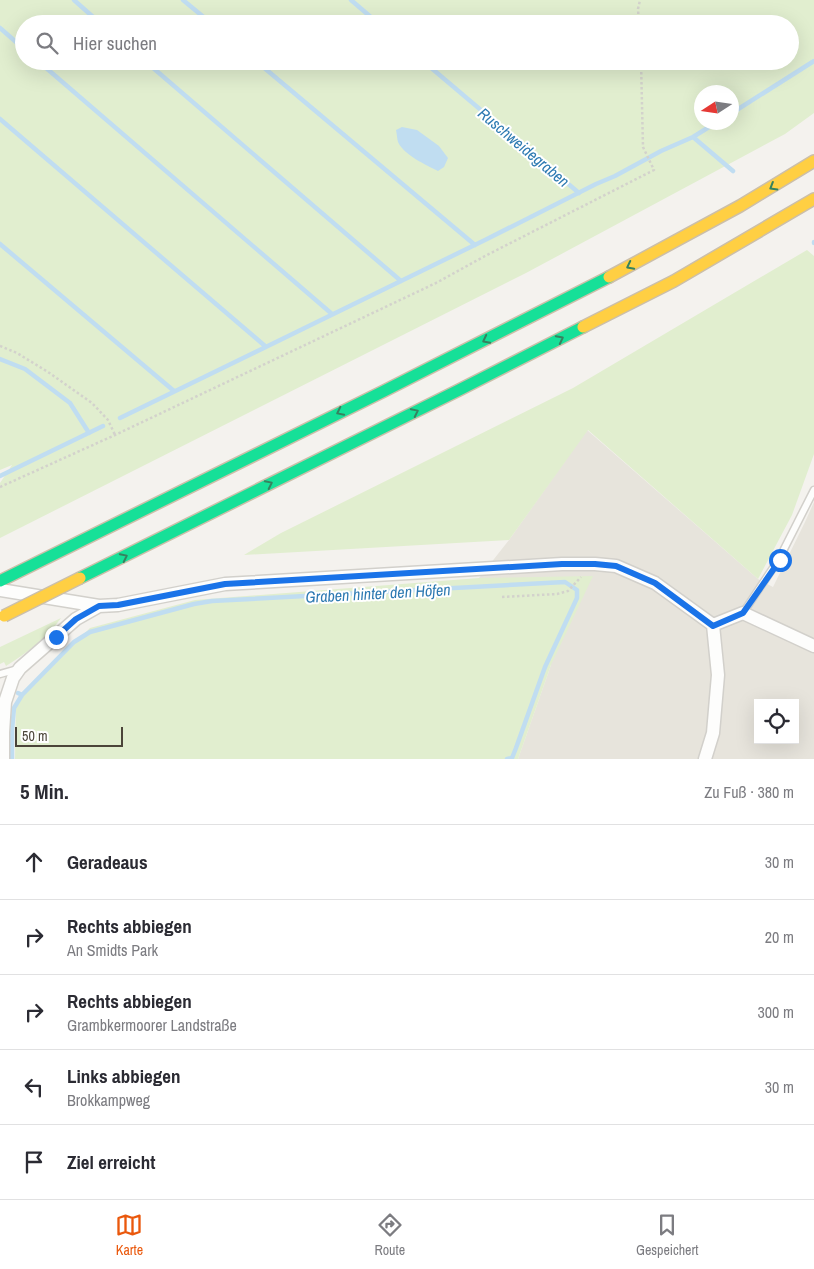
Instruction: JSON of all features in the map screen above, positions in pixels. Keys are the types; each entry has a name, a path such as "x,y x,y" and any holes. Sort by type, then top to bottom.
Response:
{"highway":[{"path":"0,581 449,359 660,251 769,190 814,162"},
{"path":"2,617 674,281 814,200"}],"street":[{"path":"0,590 99,606 118,605 225,584 562,564 616,566 655,583 713,626 718,675 713,733 705,759"},
{"path":"3,759 5,702 13,678 20,668 76,619 99,606"},
{"path":"713,626 743,613 814,646"}],"lane":[{"path":"743,613 780,560 814,490"},
{"path":"1,674 20,668"}],"path":[{"path":"638,15 640,0"},
{"path":"0,487 115,435 436,283 654,170 643,147 641,70"},
{"path":"0,346 17,353 48,372 92,403 108,420 115,435"},
{"path":"502,596 557,594 568,591 574,584"}],"shaded area":[{"path":"587,430 758,579 773,587 814,502 814,759 518,759 551,665 479,578 509,540"}],"green space":[{"path":"0,0 814,0 814,113 785,134 526,273 0,538 0,483 12,465 0,470"},
{"path":"807,250 814,256 814,454 792,515 758,579 588,430 509,540 244,555 281,533 573,388"},
{"path":"593,576 551,665 518,759 15,759 16,703 90,628 195,600 479,578"},
{"path":"61,618 43,639 29,650 6,666 4,662 0,664 0,647"}],"water":[{"path":"402,127 417,130 439,146 448,158 444,167 438,171 405,151 398,142 396,130"}],"waterway":[{"path":"74,0 91,15"},
{"path":"183,0 201,15"},
{"name":"Ruschweidegraben","path":"351,0 368,15"},
{"path":"0,28 15,41"},
{"path":"739,109 814,61"},
{"path":"48,70 332,314"},
{"path":"155,70 401,281"},
{"path":"267,70 475,245"},
{"name":"Ruschweidegraben","path":"434,70 579,193"},
{"path":"0,119 265,346"},
{"path":"693,137 704,130"},
{"path":"120,418 615,176 661,151 693,137 733,171"},
{"path":"0,244 174,391"},
{"path":"0,359 25,369 70,403 89,433"},
{"path":"0,476 103,426"},
{"name":"Graben hinter den Höfen","path":"18,693 22,695 74,642 90,632 194,604 212,601 565,582 577,590 577,598 545,667 512,758 507,759"},
{"path":"12,759 14,708 22,695"}],"traffic: fast":[{"path":"0,581 384,391 609,277"},
{"path":"80,578 583,327"}],"traffic: slow":[{"path":"609,277 740,206 814,161"},
{"path":"583,327 674,281 814,199"},
{"path":"4,616 80,578"}],"route":[{"path":"56,637 76,619 99,606 118,605 225,584 562,564 616,566 655,583 713,626 743,613 780,560"}]}
